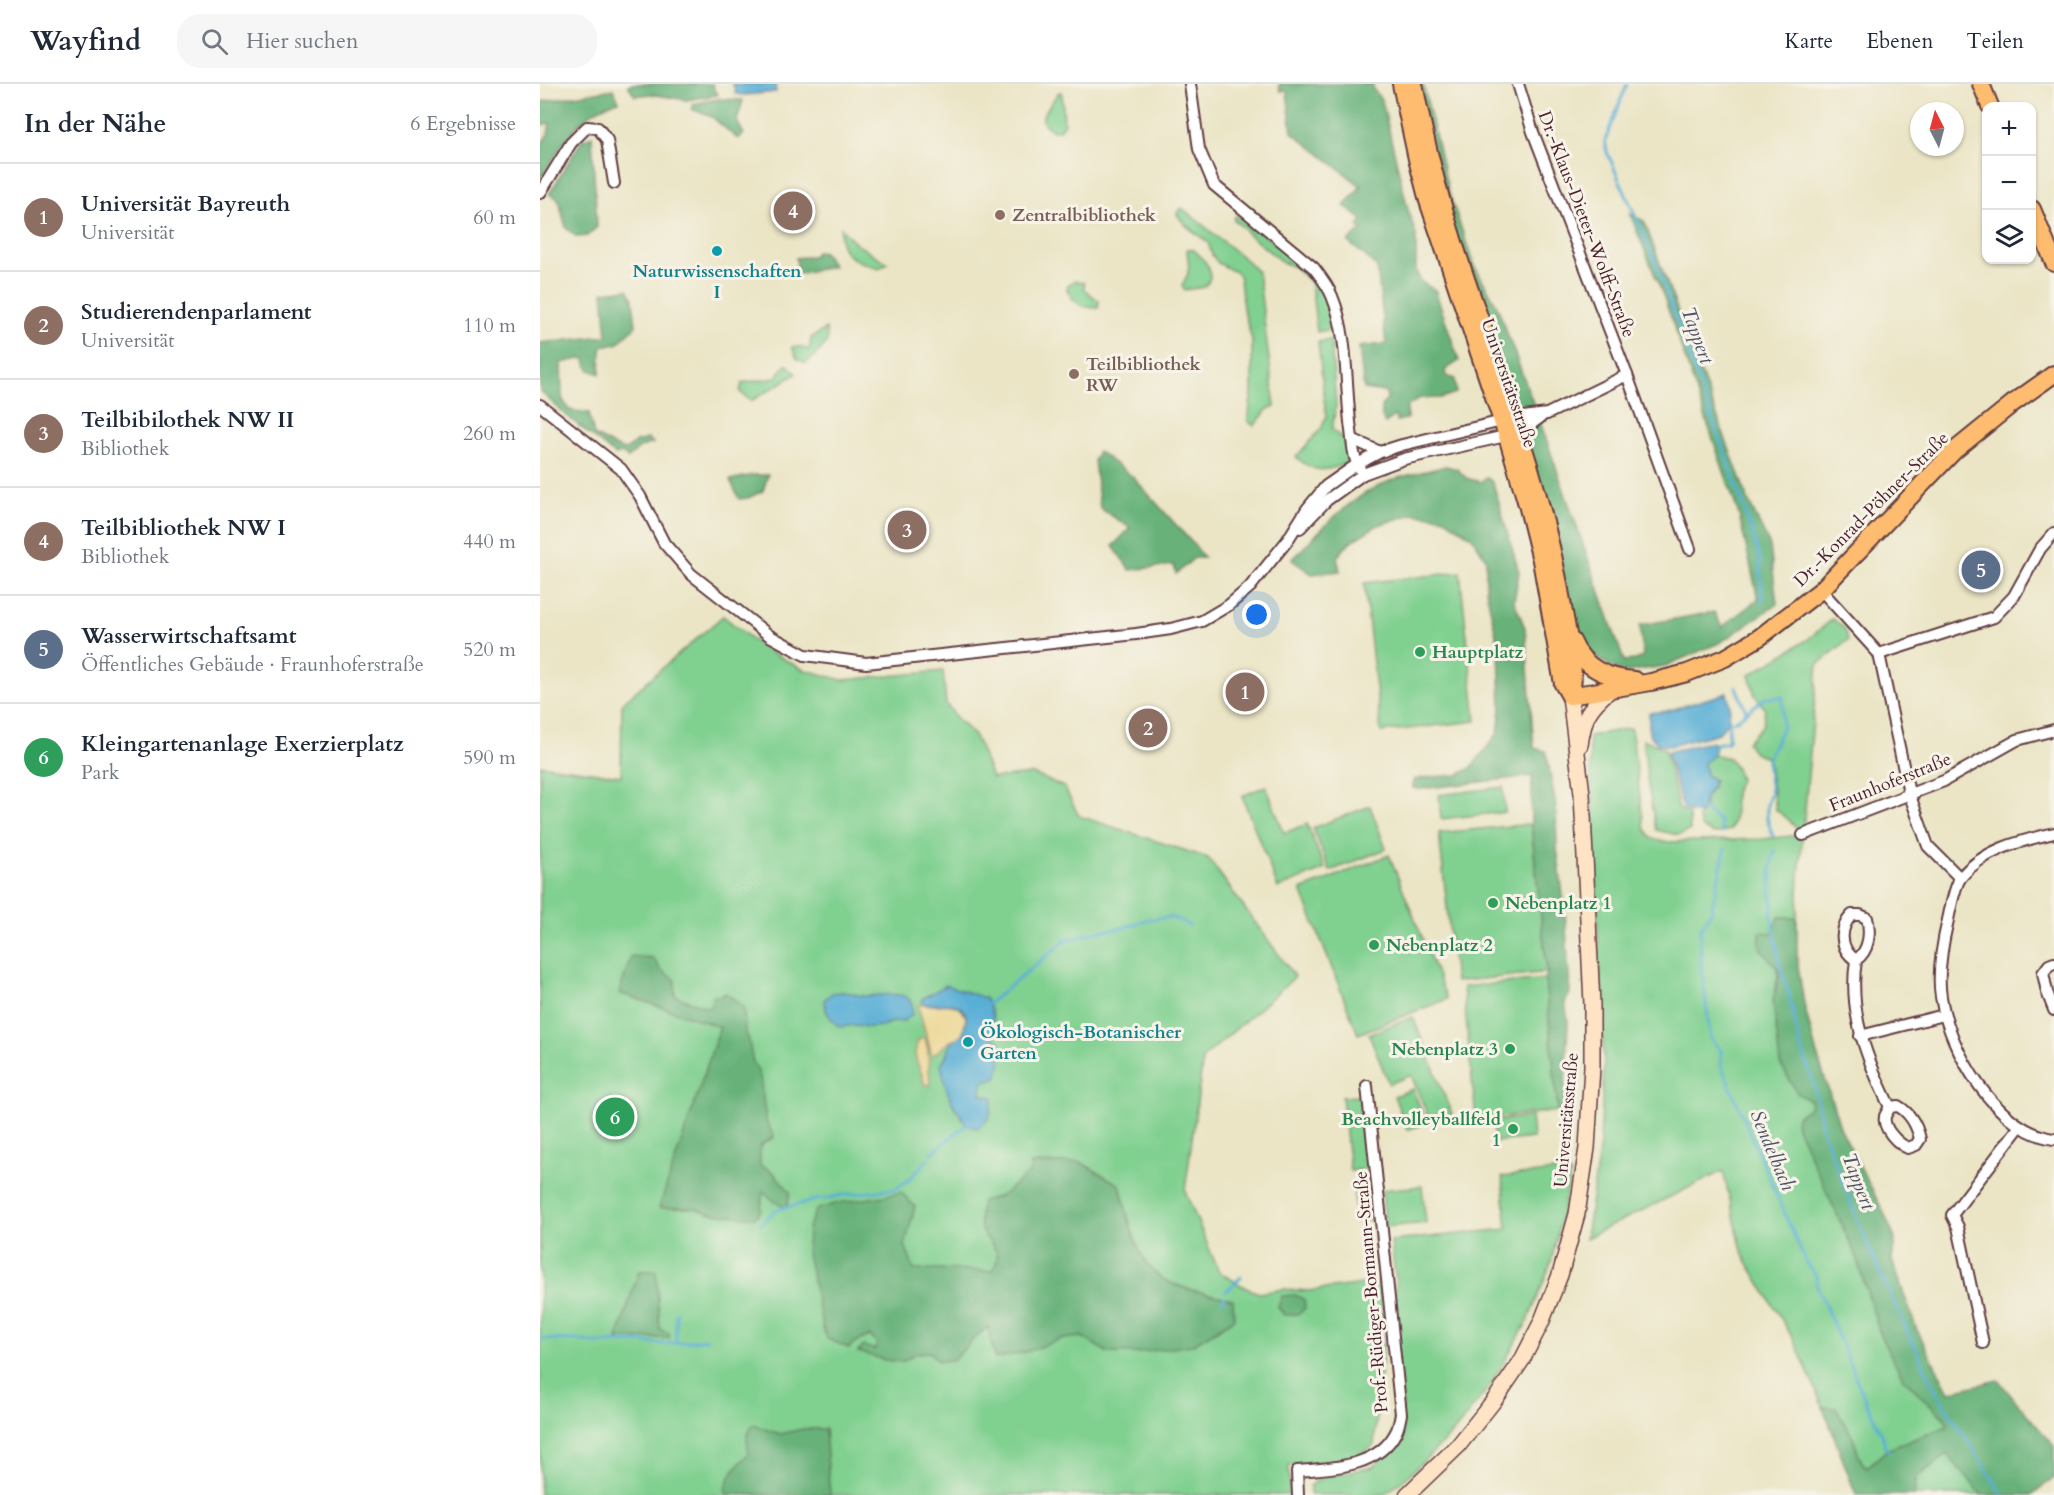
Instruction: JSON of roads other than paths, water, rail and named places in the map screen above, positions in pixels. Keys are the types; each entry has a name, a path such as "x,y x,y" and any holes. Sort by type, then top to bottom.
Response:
{"main road":[{"name":"Universitätsstraße","path":"1401,84 1428,201 1545,522 1566,627 1574,681 1570,696 1582,794 1592,1004 1592,1067 1587,1148 1577,1214 1560,1275 1541,1323 1522,1360 1496,1398 1458,1446 1407,1495"},
{"name":"Universitätsstraße","path":"1414,84 1429,156 1511,427 1541,560 1563,684 1570,696"},
{"path":"1981,84 1988,102"},
{"path":"2031,210 2054,263"},
{"name":"Dr.-Konrad-Pöhner-Straße","path":"1570,696 1652,682 1687,673 1725,658 1760,637 1821,590 1954,451 2054,374"},
{"path":"1566,627 1580,656 1589,666 1614,678 1652,682"},
{"path":"1577,760 1587,714 1595,702 1610,690"}],"street":[{"path":"1190,84 1199,149 1214,185 1314,268 1332,296 1342,335 1356,465 1363,474"},
{"name":"Dr.-Klaus-Dieter-Wolff-Straße","path":"1518,84 1533,132 1628,375 1690,549"},
{"path":"540,193 571,143 587,127 598,128 607,140 614,183"},
{"path":"540,405 621,469 640,496 664,543 692,574 770,636 805,655 866,663 1080,641 1171,629 1202,621 1229,605 1250,586 1287,541 1328,501 1363,474 1404,459 1511,427 1543,415 1628,375"},
{"path":"1287,541 1307,509 1326,486 1380,452 1402,445 1511,427"},
{"path":"1352,439 1380,452"},
{"path":"1879,654 1994,617 2014,596 2040,549 2054,533"},
{"path":"1821,590 1879,654 1910,793 1928,846 1960,878"},
{"name":"Fraunhoferstraße","path":"1803,835 1944,781 2017,740 2054,730"},
{"path":"2054,833 2016,842 1988,854 1960,878 1944,937 1939,975 1944,1015 1962,1059 1977,1082 1998,1107 2020,1126 2054,1139"},
{"path":"1856,960 1854,992 1860,1036 1890,1107"},
{"path":"2054,963 2049,965 2043,974 2054,1011"},
{"path":"1860,1036 1944,1015"},
{"name":"Prof.-Rüdiger-Bormann-Straße","path":"1298,1495 1297,1471 1347,1465 1372,1456 1387,1444 1396,1432 1401,1414 1367,1086"},
{"path":"1983,1343 1958,1227 1952,1215 2020,1126"}],"water":[{"path":"732,84 775,84 776,92 735,94"},
{"path":"1727,693 1730,706 1729,720 1719,733 1670,746 1658,744 1649,734 1649,713 1667,711"},
{"path":"1710,742 1715,744 1714,755 1704,763 1706,775 1714,780 1699,814 1689,812 1684,809 1680,800 1667,752"},
{"path":"946,985 985,998 993,1015 992,1034 1000,1041 1002,1053 998,1077 982,1082 981,1095 993,1097 991,1111 985,1123 976,1128 966,1125 955,1108 946,1087 941,1064 949,1046 964,1032 966,1017 964,1011 954,1005 923,1004 922,999"},
{"path":"843,992 864,996 897,994 904,996 912,1005 912,1014 904,1021 882,1026 840,1027 833,1022 824,1000 832,993"}],"waterway":[{"name":"Tappert","path":"1627,84 1605,141 1607,152 1654,258 1742,501 1760,558 1762,602"},
{"name":"Tappert","path":"1736,687 1747,713"},
{"name":"Tappert","path":"1715,744 1728,742 1729,722 1735,721 1765,698 1783,697 1782,729 1767,760 1771,792 1767,805 1767,819 1773,836"},
{"name":"Sendelbach","path":"1703,809 1720,821 1722,833"},
{"name":"Sendelbach","path":"1725,849 1711,912 1700,931 1701,966 1711,1040 1721,1050 1721,1065 1806,1263 1816,1276 1817,1286 1883,1437 1885,1447 1890,1452"},
{"name":"Tappert","path":"1775,850 1771,868 1773,903 1771,912 1781,970 1787,986 1800,1044 1815,1089 1823,1132 1868,1246 1937,1394 2003,1495"},
{"path":"988,1004 1066,940 1123,928 1149,919 1170,917 1189,926"},
{"path":"932,1153 966,1125"},
{"path":"824,1199 896,1189 910,1179 928,1159"},
{"path":"761,1224 775,1210 820,1199"},
{"path":"1226,1291 1241,1277"},
{"path":"1223,1301 1224,1297"},
{"path":"540,1339 579,1340 594,1343 676,1343 676,1312"},
{"path":"676,1343 707,1339"}],"place":[{"name":"Teilbibliothek NW I","path":"793,211"},
{"name":"Zentralbibliothek","path":"1000,215"},
{"name":"Naturwissenschaften I","path":"717,251"},
{"name":"Teilbibliothek RW","path":"1074,374"},
{"name":"Teilbibilothek NW II","path":"907,530"},
{"name":"Wasserwirtschaftsamt","path":"1981,570"},
{"name":"Hauptplatz","path":"1420,652"},
{"name":"Universität Bayreuth","path":"1245,692"},
{"name":"Studierendenparlament","path":"1148,728"},
{"name":"Nebenplatz 1","path":"1493,903"},
{"name":"Nebenplatz 2","path":"1374,945"},
{"name":"Ökologisch-Botanischer Garten","path":"968,1042"},
{"name":"Nebenplatz 3","path":"1510,1049"},
{"name":"Kleingartenanlage Exerzierplatz","path":"615,1117"},
{"name":"Beachvolleyballfeld 1","path":"1513,1129"}]}
